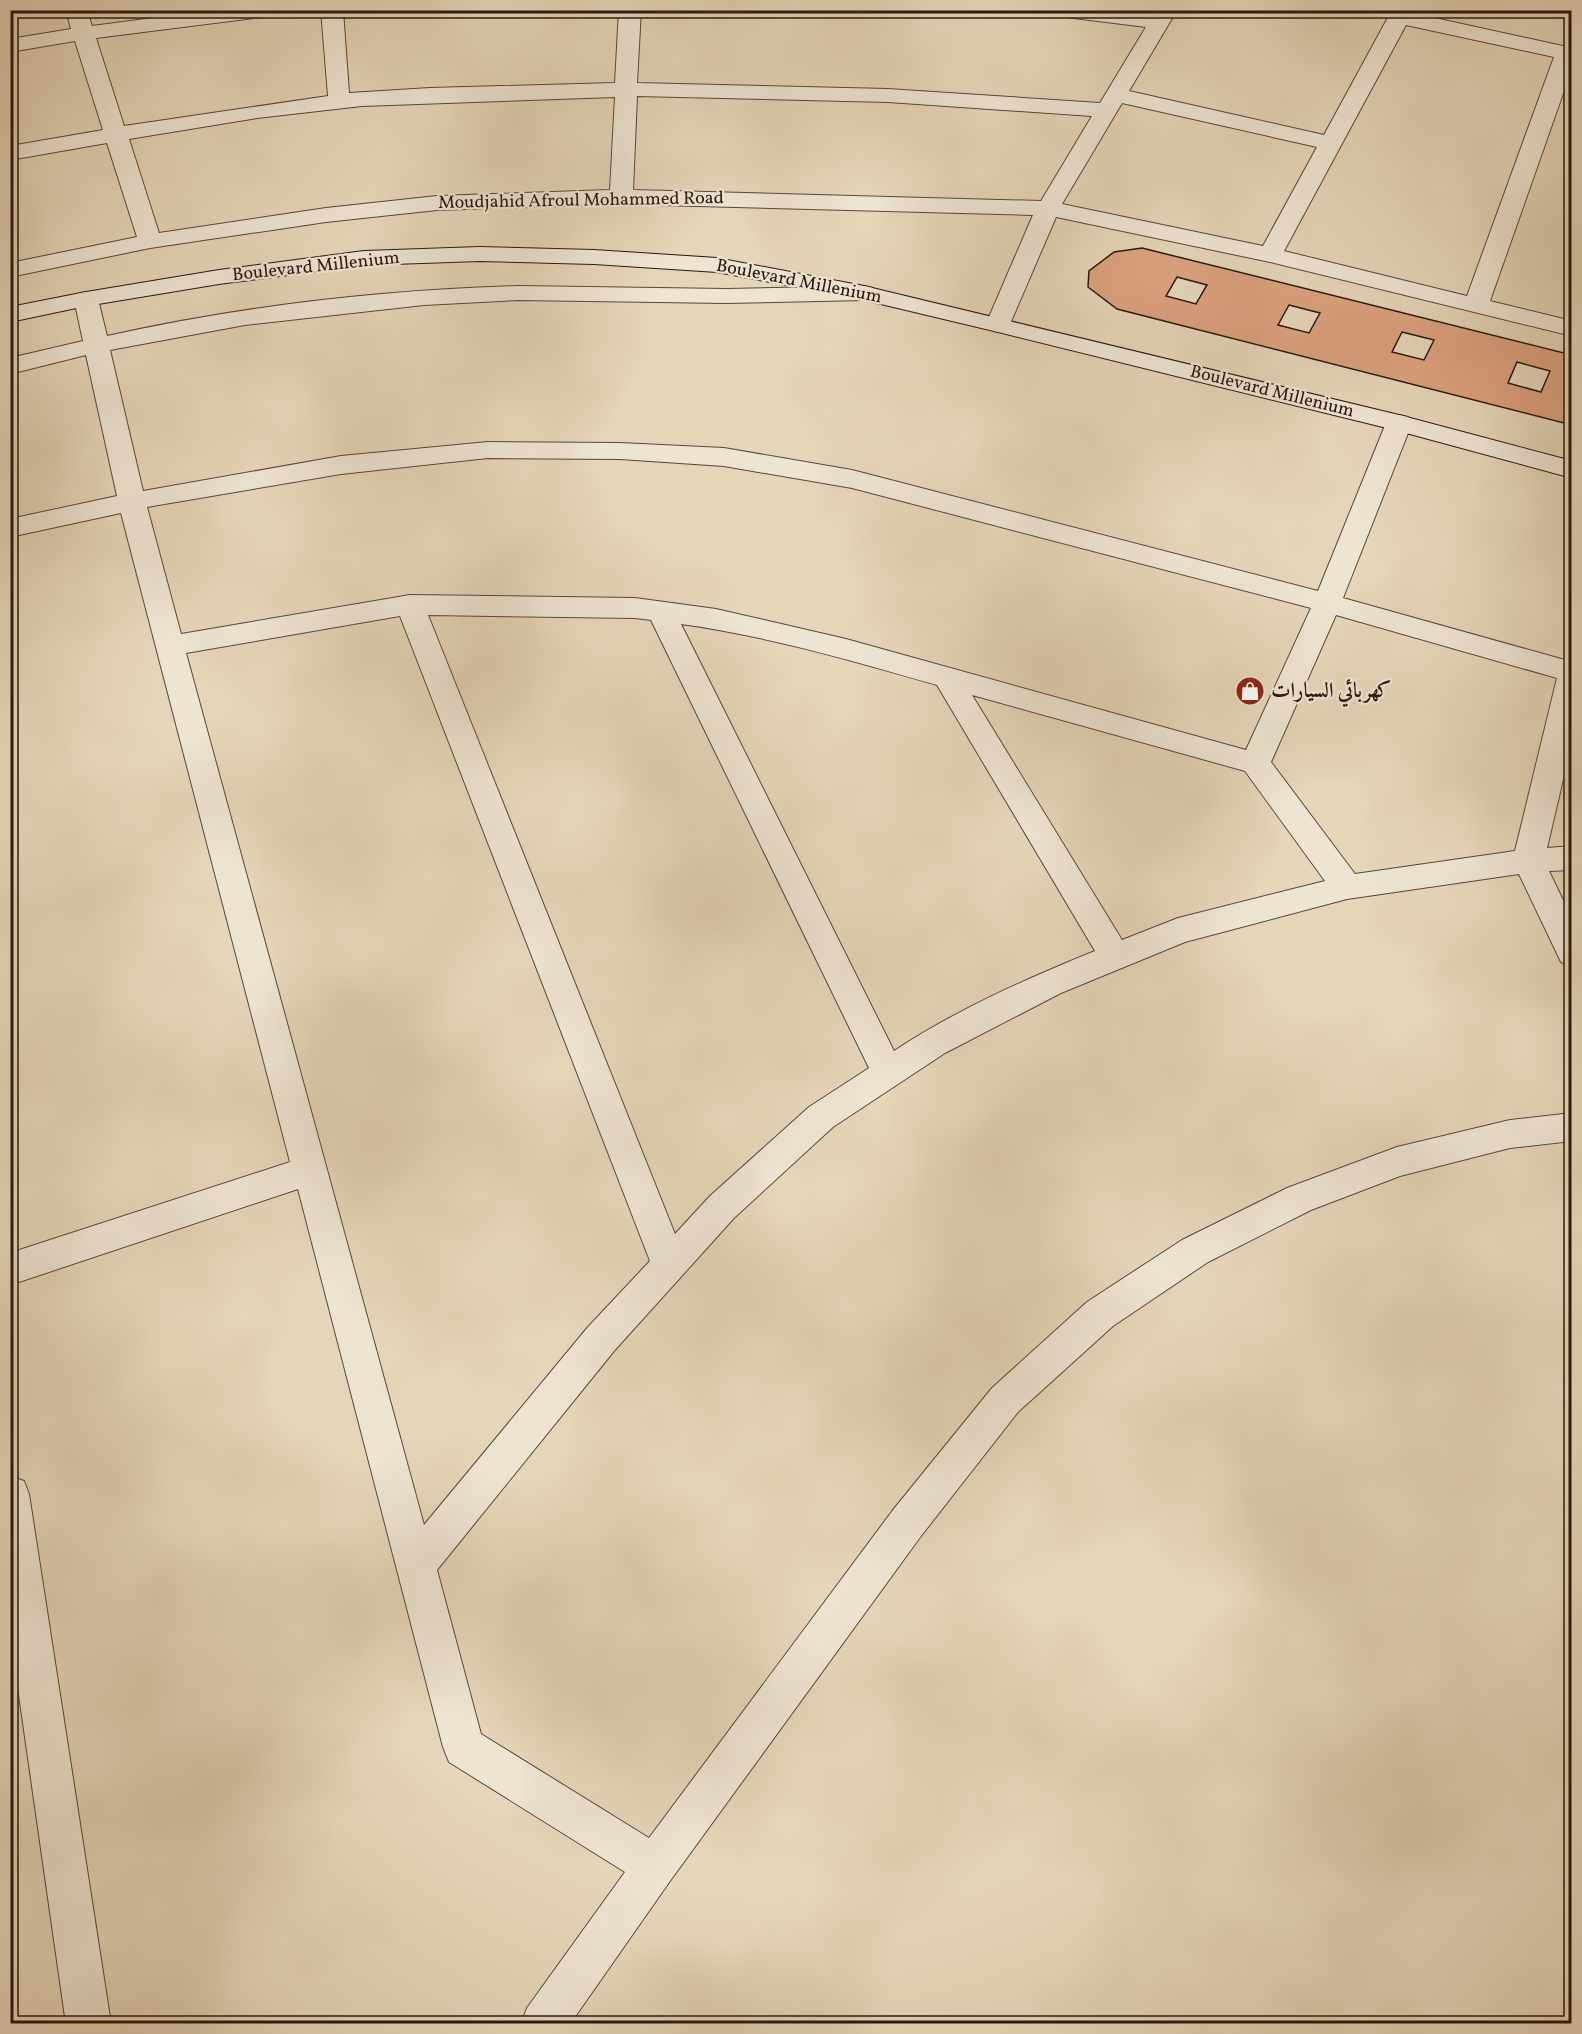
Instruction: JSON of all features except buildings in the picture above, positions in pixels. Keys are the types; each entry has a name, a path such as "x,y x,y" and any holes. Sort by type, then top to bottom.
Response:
{"street":[{"path":"76,10 150,241"},
{"path":"10,46 83,33 270,10"},
{"path":"332,10 339,101"},
{"path":"621,197 630,10"},
{"path":"999,324 1048,208 1164,16 1058,10"},
{"path":"1270,255 1401,14 1569,54 1476,306"},
{"path":"10,153 117,134 339,101 628,88 799,90 1112,102 1331,143"},
{"name":"Moudjahid Afroul Mohammed Road","path":"10,270 150,241 326,215 437,203 621,197 1048,208 1270,255 1572,329"},
{"name":"Boulevard Millenium","path":"10,315 86,299 219,277 364,258 480,254 594,256 717,265 864,292 999,324 1399,423 1572,470"},
{"path":"10,366 98,344 264,313 374,300 485,293 761,296 864,292"},
{"path":"86,299 98,344 132,503 464,1747 655,1866"},
{"path":"1255,763 1327,603 1399,423"},
{"path":"10,528 177,492 341,465 488,450 620,451 724,457 852,478 1327,603 1572,672"},
{"path":"170,646 410,605 634,608 716,619 846,649 1255,763 1347,886"},
{"path":"410,605 669,1264"},
{"path":"662,612 888,1072"},
{"path":"947,677 1115,957"},
{"path":"1572,677 1528,861 1572,953"},
{"path":"416,1565 601,1339 722,1207 821,1117 933,1043 1028,995 1178,931 1347,886 1528,861 1572,858"},
{"path":"543,2024 655,1866 907,1523 998,1409 1100,1314 1196,1251 1299,1199 1397,1162 1510,1134 1572,1127"},
{"path":"10,1269 311,1170"},
{"path":"10,1494 89,2024"}],"place":[{"name":"كهربائي السيارات","path":"1250,691"}]}
